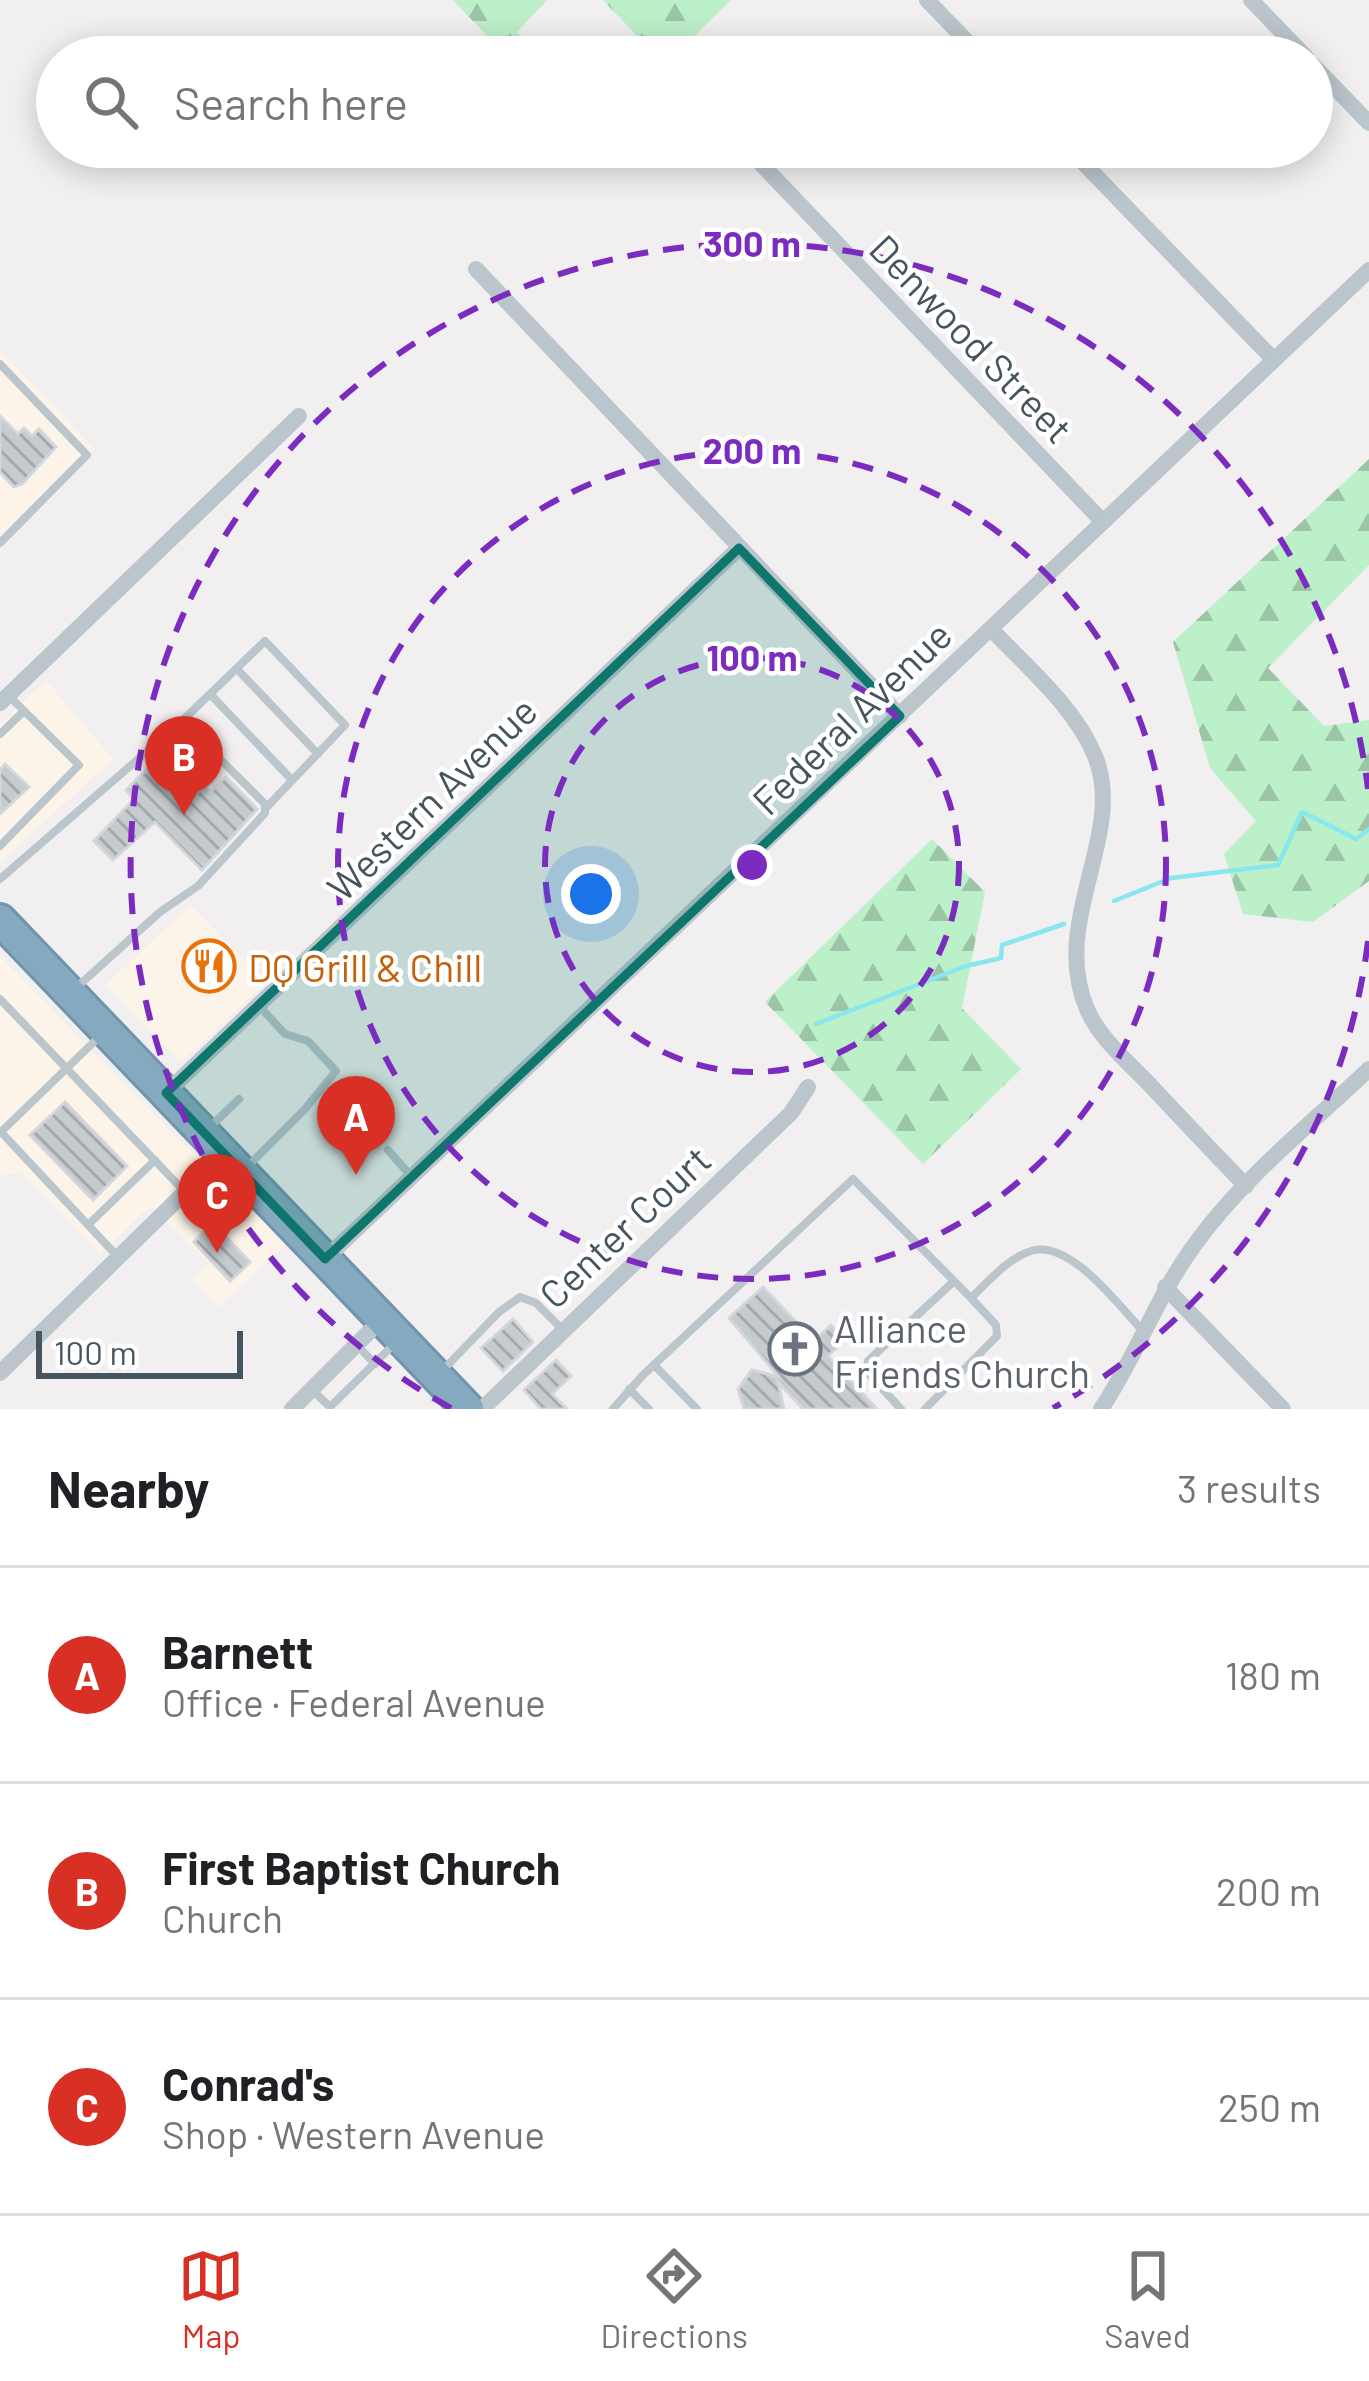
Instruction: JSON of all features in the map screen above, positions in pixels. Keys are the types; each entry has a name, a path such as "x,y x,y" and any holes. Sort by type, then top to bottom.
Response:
{"highway":[{"path":"0,920 468,1409"}],"street":[{"path":"927,0 962,36"},
{"path":"1251,0 1286,36"},
{"path":"1333,85 1369,122"},
{"name":"Denwood Street","path":"765,168 1103,522"},
{"path":"1088,168 1274,361"},
{"path":"476,269 901,716"},
{"name":"Federal Avenue","path":"325,1259 1369,270"},
{"path":"4,699 299,416"},
{"name":"Western Avenue","path":"166,1093 739,548"},
{"path":"992,628 1065,709 1097,761 1102,810 1079,910 1076,949 1088,1012 1128,1062 1246,1186"},
{"path":"1101,1409 1166,1287 1215,1219 1369,1069"},
{"name":"Center Court","path":"482,1409 791,1113 808,1088"},
{"path":"0,1373 224,1152"},
{"path":"1166,1287 1283,1409"},
{"path":"292,1409 357,1345 392,1329"}],"lane":[{"path":"0,364 87,455 0,543"},
{"path":"0,879 182,721 265,641 345,725 265,807 248,836 198,886 160,912 70,993"},
{"path":"237,669 317,754"},
{"path":"210,694 292,780"},
{"path":"0,846 79,765 24,711 4,699"},
{"path":"0,734 24,711"},
{"path":"182,721 265,807"},
{"path":"0,999 185,1192"},
{"path":"224,1152 304,1110 336,1071 308,1041 285,1034 260,1006"},
{"path":"106,1030 1,1132 118,1257"},
{"path":"224,1152 239,1099"},
{"path":"388,1150 413,1178"},
{"path":"88,1225 155,1160"},
{"path":"613,1409 654,1364 853,1179 996,1325 997,1336 925,1409"},
{"path":"970,1298 1010,1263 1028,1251 1045,1248 1063,1253 1144,1331"},
{"path":"901,1409 867,1372 868,1361 953,1282"},
{"path":"437,1376 499,1312 520,1298 536,1303 563,1330"},
{"path":"312,1389 330,1408 375,1364 392,1329"},
{"path":"357,1345 375,1364"},
{"path":"654,1364 697,1409"},
{"path":"628,1389 649,1409"}],"highlighted area":[{"path":"739,548 900,716 325,1259 166,1093"}],"shaded area":[{"path":"0,351 95,449 0,542"},
{"path":"46,680 113,759 0,863 0,724"},
{"path":"190,905 266,983 181,1062 106,985"},
{"path":"0,956 286,1244 219,1307 192,1279 208,1263 150,1206 100,1254 22,1173 0,1179"}],"green space":[{"path":"453,0 547,0 517,32 521,36 487,36"},
{"path":"603,0 731,0 694,36 637,36"},
{"path":"1369,459 1369,565 1268,668 1324,726 1369,720 1369,881 1313,922 1243,914 1224,854 1256,821 1210,768 1173,642"},
{"path":"932,839 985,892 962,1008 1021,1069 923,1164 765,1002"}],"building":[{"path":"0,416 18,434 24,428 32,436 39,429 56,447 14,487 0,472"},
{"path":"160,756 197,793 204,785 210,792 226,777 257,809 202,870 155,822 113,860 94,841 134,799 126,790"},
{"path":"5,764 29,787 0,814 0,770"},
{"name":"DQ Grill & Chill","path":"202,943 231,975 217,989 187,956"},
{"path":"65,1102 127,1166 93,1200 30,1135"},
{"path":"213,1223 250,1262 230,1281 194,1242"},
{"name":"Alliance Friends Church","path":"763,1287 814,1341 831,1325 845,1340 828,1356 877,1409 803,1409 778,1382 784,1409 744,1409 738,1389 752,1370 779,1377 729,1318"},
{"path":"513,1319 533,1342 503,1371 481,1348"},
{"path":"556,1360 571,1376 552,1394 567,1409 541,1409 524,1390"}],"waterway":[{"path":"1114,901 1171,878 1278,865 1302,812 1356,839 1369,829"},
{"path":"816,1024 966,966 1001,958 1002,945 1064,924"}],"place":[{"name":"First Baptist Church","path":"184,815"},
{"name":"DQ Grill & Chill","path":"209,966"},
{"name":"Barnett","path":"356,1175"},
{"name":"Conrad's","path":"217,1253"},
{"name":"Alliance Friends Church","path":"795,1349"}]}
